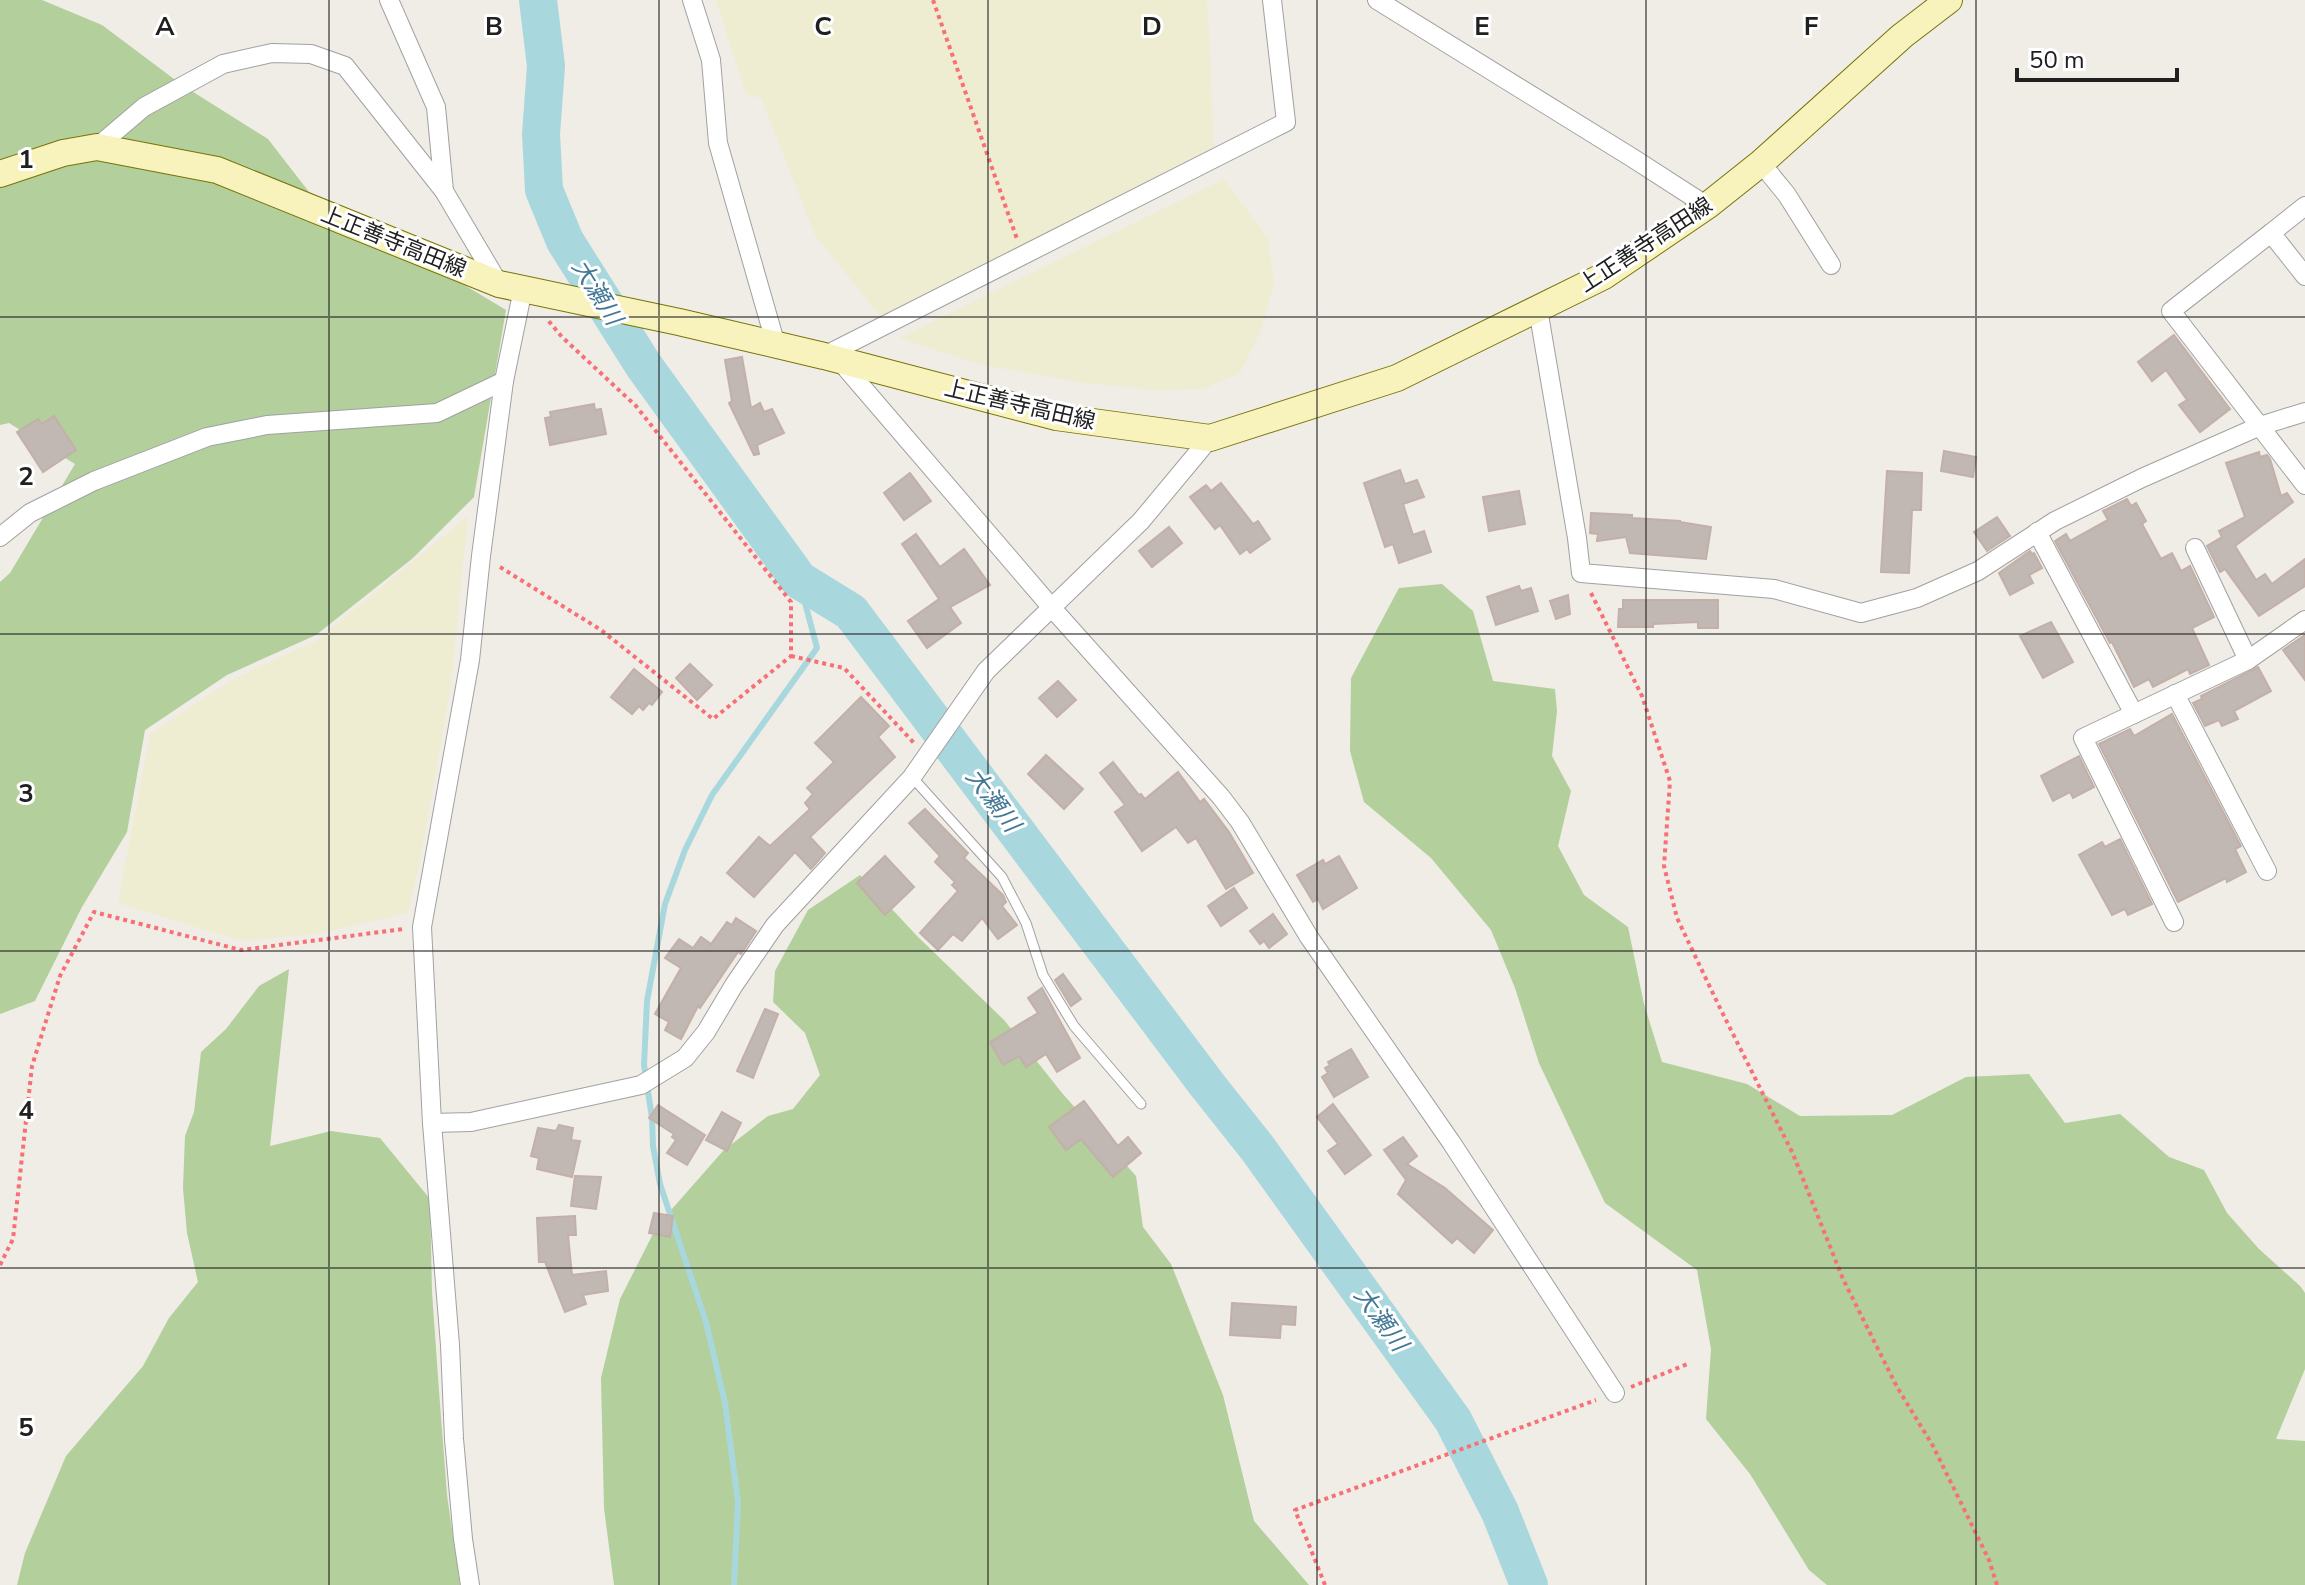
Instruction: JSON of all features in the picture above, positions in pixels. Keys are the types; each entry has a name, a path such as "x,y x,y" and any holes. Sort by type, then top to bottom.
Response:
{"main road":[{"name":"上正善寺高田線","path":"0,174 63,153 97,147 217,170 511,287 831,358 1056,417 1210,438 1397,378 1604,276 1707,206 1761,163 1902,36 1949,0"}],"street":[{"path":"389,0 436,107 444,191"},
{"path":"692,0 711,60 718,143 776,345"},
{"path":"1272,0 1286,122 1022,256 831,358 1240,822 1309,937 1451,1142 1615,1393"},
{"path":"1377,0 1707,206"},
{"path":"97,147 144,107 223,64 272,53 311,54 345,66 444,191 511,287 504,381 470,660 422,927 454,1439 470,1585"},
{"path":"1761,163 1787,195 1831,265"},
{"path":"2305,206 2171,311 2305,485"},
{"path":"2271,233 2305,276"},
{"path":"1538,309 1581,573 1774,589 1861,613 1917,598 1978,571 2055,521 2142,478 2260,426 2305,412"},
{"path":"0,537 30,513 94,481 207,437 267,425 437,413 504,381"},
{"path":"432,1123 471,1122 641,1085 685,1058 706,1032 775,925 912,777 986,671 1141,521 1210,438"},
{"path":"2037,532 2134,714"},
{"path":"2195,548 2248,660"},
{"path":"2174,922 2083,738 2248,660 2305,620"},
{"path":"2175,694 2267,871"}],"lane":[{"path":"912,777 1002,877 1026,923 1043,975 1074,1026 1141,1104"}],"path":[{"path":"933,0 1022,256"},
{"path":"511,287 636,406 791,602 791,656"},
{"path":"481,556 601,630 713,719 791,656"},
{"path":"1581,573 1642,696 1670,781 1664,866 1677,918 1793,1154 1843,1279 1897,1387 1933,1446 1989,1560 1997,1585"},
{"path":"791,656 844,668 927,756"},
{"path":"0,1265 13,1239 32,1066 60,976 94,912 241,950 422,927"},
{"path":"1325,1585 1295,1510 1690,1363"}],"green space":[{"path":"0,0 42,0 102,25 182,85 268,139 309,192 506,310 474,497 413,558 316,635 227,675 145,730 127,832 82,907 35,1001 0,1014 0,582 10,573 75,464 9,423 0,425"},
{"path":"716,0 1206,0 1214,150 881,317 815,235 761,98 746,94"},
{"path":"1224,179 1268,239 1274,284 1260,333 1240,373 1203,389 1154,390 1084,383 978,364 899,338"},
{"path":"468,516 451,684 408,913 316,934 242,941 118,903 150,734 233,679 316,641"},
{"path":"1442,584 1473,611 1493,681 1555,689 1557,711 1552,756 1571,791 1558,846 1584,895 1628,927 1644,1004 1662,1062 1747,1084 1800,1116 1892,1115 1966,1077 2029,1074 2065,1123 2120,1114 2169,1157 2204,1170 2227,1213 2305,1293 2305,1369 2276,1439 2305,1441 2305,1585 1827,1585 1809,1570 1750,1474 1706,1419 1711,1349 1697,1270 1605,1203 1539,1063 1515,988 1491,930 1431,858 1364,802 1350,751 1351,678 1399,588"},
{"path":"860,875 918,937 1004,1020 1062,1093 1136,1176 1143,1227 1171,1264 1223,1395 1254,1521 1309,1585 614,1585 604,1508 601,1378 620,1299 657,1226 723,1151 768,1116 793,1109 820,1075 805,1033 773,1002 775,971 808,910"},
{"path":"289,969 270,1146 331,1131 380,1138 430,1199 432,1292 447,1495 460,1585 17,1585 25,1553 66,1456 143,1366 169,1318 198,1282 187,1233 183,1188 185,1136 194,1112 201,1052 226,1029 259,986"}],"building":[{"path":"2174,335 2230,409 2200,432 2179,405 2187,400 2166,370 2152,381 2138,362"},
{"path":"742,357 751,408 760,403 764,412 772,409 784,433 757,445 759,454 754,455 729,403 732,401 725,360"},
{"path":"594,404 595,410 601,409 606,434 550,445 545,418 551,417 550,412"},
{"path":"54,416 76,450 43,472 17,432 38,419 42,424"},
{"path":"1944,451 1976,457 1973,477 1941,471"},
{"path":"2259,452 2260,457 2267,455 2270,459 2281,496 2287,493 2293,502 2235,546 2256,580 2265,574 2272,584 2305,559 2305,586 2259,616 2225,569 2220,572 2207,546 2222,537 2219,531 2245,517 2226,463"},
{"path":"1400,470 1405,484 1417,480 1424,497 1403,504 1413,535 1424,531 1431,552 1399,563 1393,544 1385,547 1364,483"},
{"path":"1887,471 1922,473 1921,510 1912,510 1909,573 1881,572"},
{"path":"910,473 931,501 904,520 884,493"},
{"path":"1221,483 1253,524 1258,521 1270,539 1250,553 1247,549 1240,554 1220,525 1215,529 1190,497 1206,485 1211,491"},
{"path":"1519,491 1525,524 1489,531 1483,497"},
{"path":"2127,499 2131,506 2136,503 2146,521 2142,524 2161,559 2172,553 2181,571 2190,566 2214,617 2192,628 2209,665 2190,674 2188,669 2153,687 2149,679 2134,687 2055,541 2066,534 2070,541 2108,520 2103,511"},
{"path":"1591,513 1632,515 1632,518 1680,521 1711,527 1706,559 1630,553 1626,537 1597,541 1598,534 1590,533"},
{"path":"1997,517 2010,536 1987,551 1974,532"},
{"path":"1169,527 1182,543 1152,567 1139,551"},
{"path":"916,534 940,567 964,549 990,585 950,607 961,623 927,648 908,621 939,599 902,544"},
{"path":"2030,551 2042,568 2029,575 2033,583 2010,595 1999,573"},
{"path":"1519,586 1521,591 1531,588 1538,611 1496,625 1487,597"},
{"path":"1568,595 1570,614 1556,619 1550,601"},
{"path":"1623,600 1718,600 1718,628 1698,628 1698,622 1618,627"},
{"path":"2051,622 2073,662 2043,678 2020,636"},
{"path":"2305,635 2305,680 2283,650"},
{"path":"690,664 712,685 697,700 676,678"},
{"path":"2258,667 2271,691 2234,711 2238,719 2222,726 2219,720 2205,726 2193,703"},
{"path":"634,669 662,692 652,705 649,703 643,710 639,706 632,714 611,697"},
{"path":"1058,681 1076,700 1057,717 1039,698"},
{"path":"861,697 889,726 878,737 895,757 810,837 825,853 811,869 795,852 754,897 727,873 759,837 770,846 810,809 805,803 813,794 807,788 834,762 815,743"},
{"path":"2172,714 2241,846 2235,849 2246,872 2227,882 2226,878 2178,902 2099,744 2130,729 2134,736"},
{"path":"1046,755 1083,789 1064,809 1028,774"},
{"path":"2079,756 2094,787 2073,798 2070,792 2053,801 2041,776"},
{"path":"1113,762 1145,799 1178,772 1200,802 1204,799 1229,832 1253,873 1226,889 1196,838 1188,843 1176,827 1142,851 1115,812 1125,805 1100,773"},
{"path":"925,809 968,853 964,858 1003,895 1006,902 1002,906 1017,925 998,939 982,918 962,941 953,934 938,950 920,933 958,891 952,885 955,882 935,862 940,856 909,823"},
{"path":"2120,839 2152,904 2128,915 2125,909 2112,915 2079,855 2102,842 2105,847"},
{"path":"885,856 914,887 885,915 857,883"},
{"path":"1339,856 1357,888 1323,909 1318,899 1313,902 1297,875 1323,860 1325,864"},
{"path":"1234,888 1247,908 1221,926 1208,906"},
{"path":"1273,914 1287,934 1269,948 1264,941 1260,944 1250,931"},
{"path":"736,918 756,931 700,1008 698,1006 681,1039 665,1030 669,1022 655,1014 681,968 665,958 679,939 693,948 701,937 711,944 727,922 732,925"},
{"path":"1063,974 1081,999 1071,1006 1055,980"},
{"path":"1042,988 1080,1058 1057,1072 1046,1054 1026,1067 1019,1056 1003,1065 990,1042 1038,1013 1028,998"},
{"path":"765,1009 778,1014 753,1078 737,1071"},
{"path":"1351,1049 1368,1077 1334,1097 1322,1077 1328,1073 1325,1068 1330,1065 1328,1062"},
{"path":"1084,1101 1118,1146 1128,1137 1141,1153 1113,1177 1081,1139 1066,1150 1049,1127"},
{"path":"1333,1104 1371,1155 1345,1174 1328,1151 1338,1144 1317,1117"},
{"path":"658,1105 705,1135 687,1165 667,1153 676,1140 672,1137 674,1134 649,1118"},
{"path":"722,1112 741,1123 727,1151 706,1140"},
{"path":"559,1125 573,1128 571,1140 580,1141 572,1177 537,1169 539,1158 531,1156 538,1128 556,1131"},
{"path":"1403,1137 1417,1156 1407,1164 1445,1188 1493,1230 1474,1253 1457,1238 1452,1243 1398,1194 1406,1180 1384,1150"},
{"path":"575,1176 601,1177 596,1209 571,1206"},
{"path":"654,1213 673,1216 670,1237 649,1233"},
{"path":"575,1216 576,1235 568,1235 572,1275 606,1271 608,1291 583,1295 586,1304 565,1312 545,1262 539,1262 537,1218"},
{"path":"1232,1303 1296,1307 1295,1325 1281,1324 1280,1338 1230,1335"}],"waterway":[{"name":"大瀬川","path":"538,0 546,66 541,134 544,190 565,241 644,366 799,580 851,612 1258,1149 1453,1420 1500,1512 1529,1585"},
{"path":"734,1585 738,1502 725,1403 706,1322 660,1184 644,1065 647,1001 665,904 685,850 712,795 817,648 799,580"}]}
